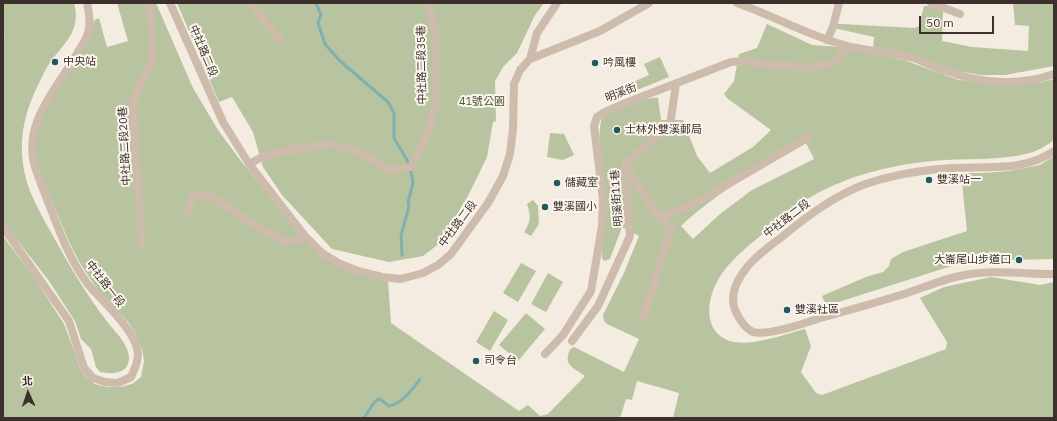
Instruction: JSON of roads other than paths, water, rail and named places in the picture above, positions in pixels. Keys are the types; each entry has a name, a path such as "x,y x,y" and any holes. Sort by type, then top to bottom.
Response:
{"street":[{"name":"中社路一段","path":"3,227 69,321 84,368 93,378 105,382 118,383 131,377 137,363 137,348 130,333 88,283 73,261 35,168 32,150 35,124 49,96 74,59 88,34 90,16 87,3"},
{"name":"中社路二段20巷","path":"142,244 133,102 153,58 150,3"},
{"name":"中社路二段","path":"170,3 223,122 249,164 304,235 322,253 338,263 358,271 382,277 401,279 424,273 438,265 451,254 488,203 503,176 510,154 513,129 514,84 520,70 530,59"},
{"path":"251,3 280,40"},
{"name":"中社路二段35巷","path":"249,164 264,156 300,148 331,144 357,150 389,170 411,167 425,140 436,103 435,28 428,3"},
{"path":"530,59 537,33 557,3"},
{"path":"530,59 600,31 649,3"},
{"path":"737,3 746,4 827,40 846,46 910,58 951,73 975,79 1020,82 1054,74"},
{"path":"827,40 833,27 839,3"},
{"path":"931,3 938,4 960,14"},
{"name":"明溪街","path":"546,354 563,335 590,291 602,226 603,200 594,126 597,117 628,102 731,62 746,60 767,65 811,67 828,65 837,59 846,46"},
{"name":"明溪街11巷","path":"572,341 598,306 630,236 625,164 670,125 676,84"},
{"path":"659,218 692,205 809,136"},
{"name":"中社路二段","path":"1054,151 1046,157 1031,163 1012,167 934,170 890,177 862,185 801,221 754,259 743,272 735,286 734,308 741,321 748,329 754,332 766,332 806,323 960,276 988,272 1054,274"},
{"path":"625,164 659,218 671,229 643,318"},
{"path":"189,211 191,198 202,195 214,198 251,223 283,241 298,240 304,235"}],"waterway":[{"path":"316,3 321,15 318,23 325,44 340,61 388,102 394,113 394,138 407,160 413,183 401,236 402,255"},
{"path":"364,418 378,399 389,406 394,405 407,396 420,379"}],"place":[{"name":"中央站","path":"55,62"},
{"name":"吟風樓","path":"595,63"},
{"name":"士林外雙溪郵局","path":"617,130"},
{"name":"雙溪站一","path":"929,180"},
{"name":"儲藏室","path":"557,183"},
{"name":"雙溪國小","path":"545,207"},
{"name":"大崙尾山步道口","path":"1019,260"},
{"name":"雙溪社區","path":"787,310"},
{"name":"司令台","path":"476,361"}],"park label":[{"name":"41號公園","path":"482,102"}]}
